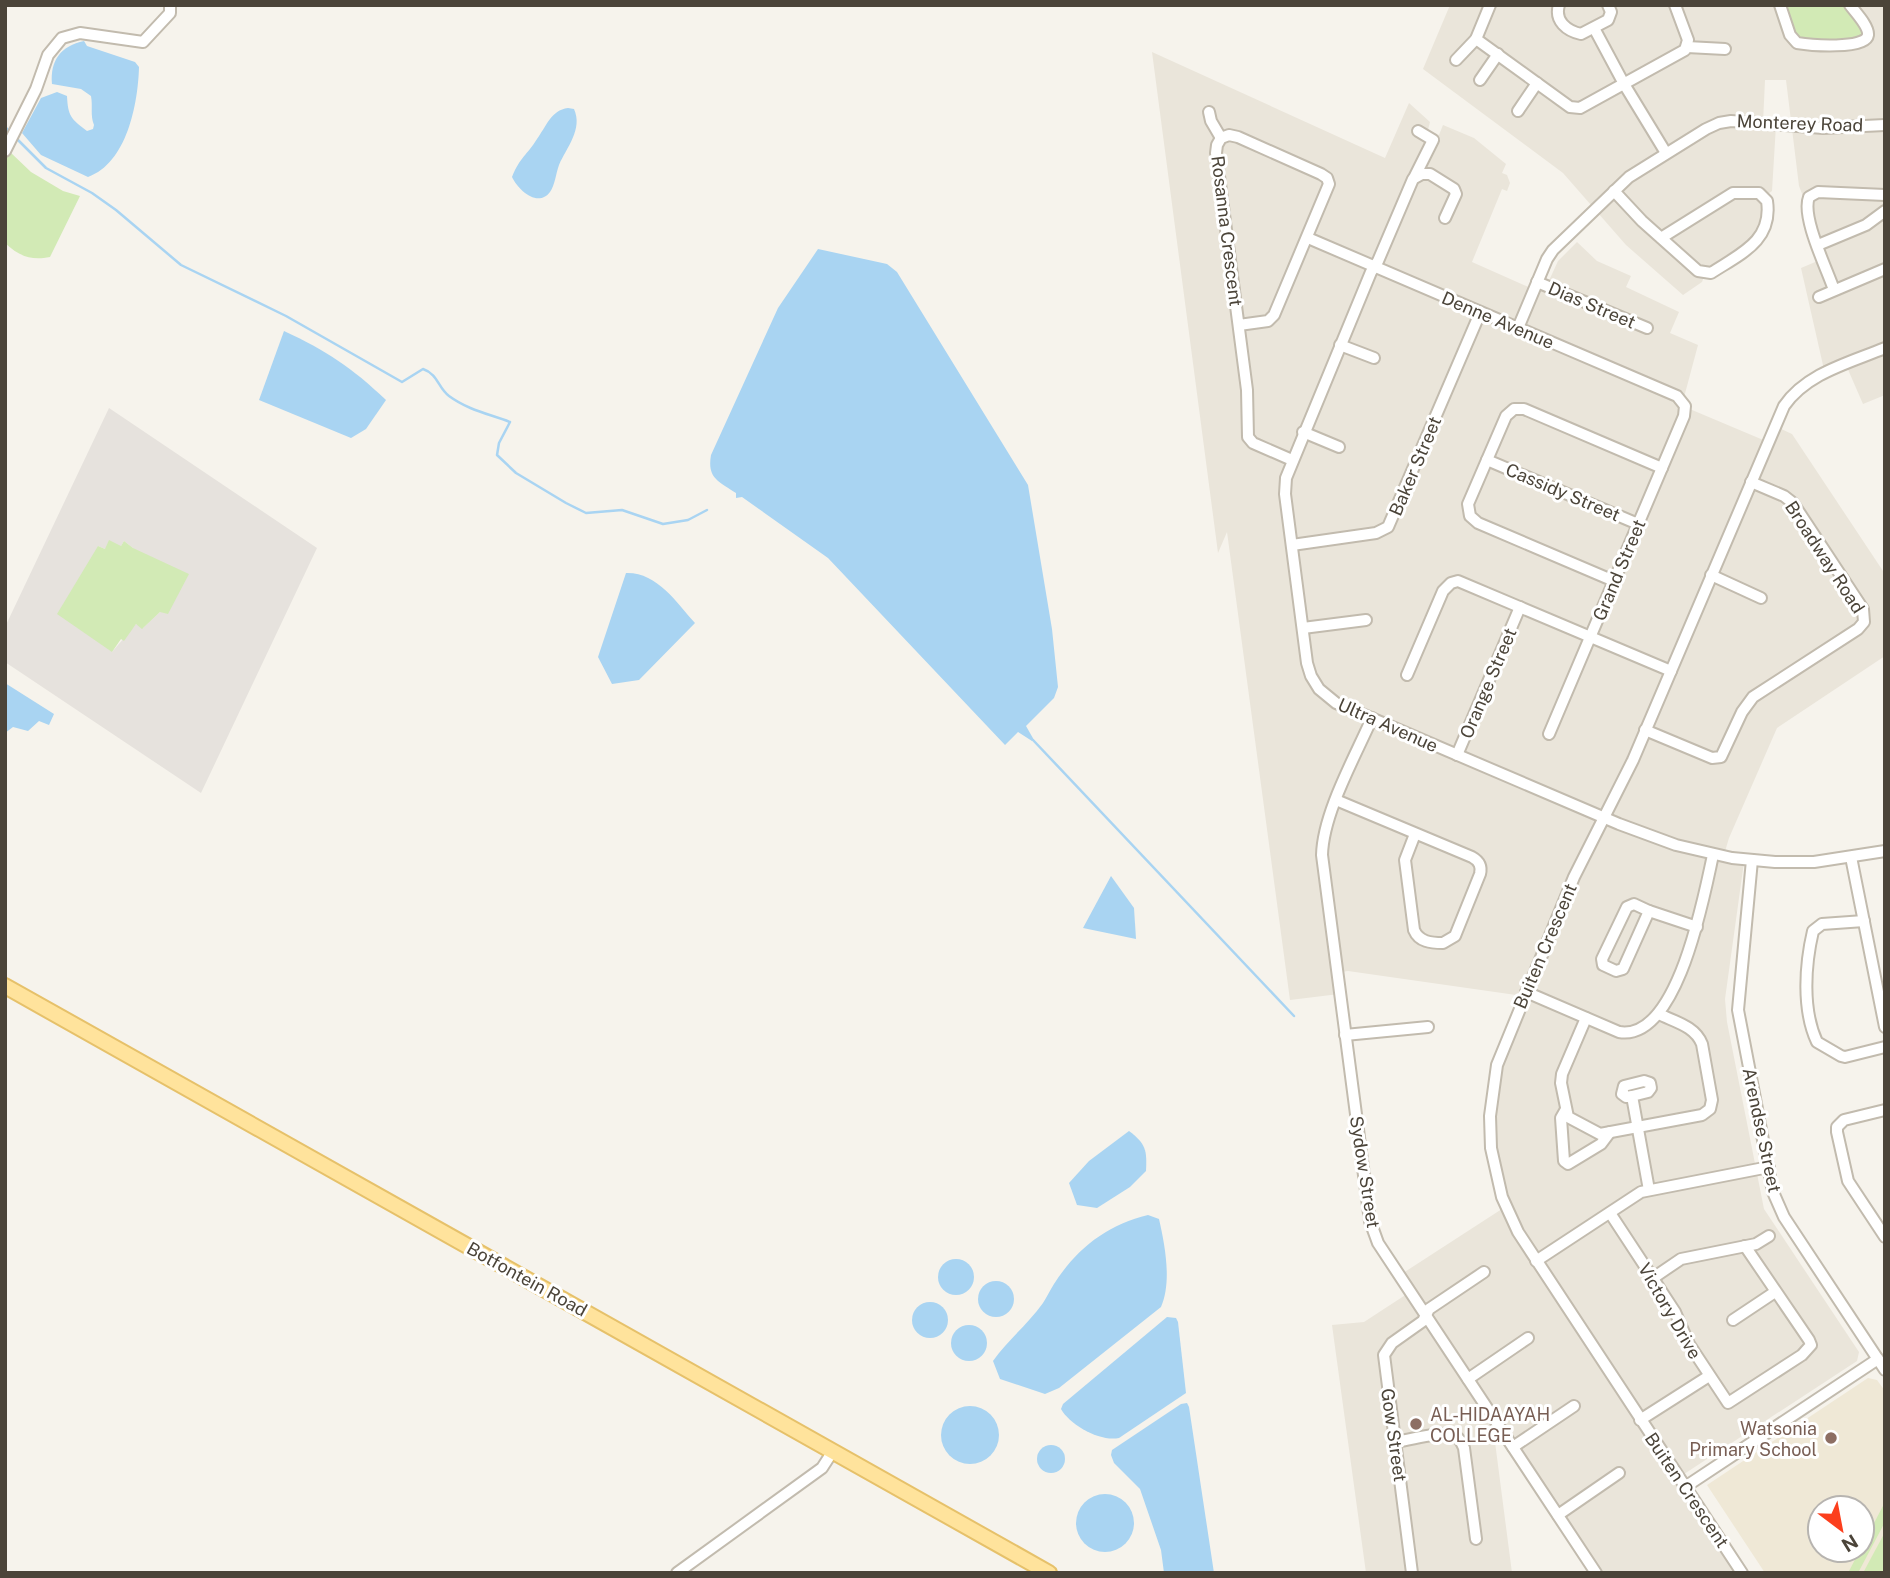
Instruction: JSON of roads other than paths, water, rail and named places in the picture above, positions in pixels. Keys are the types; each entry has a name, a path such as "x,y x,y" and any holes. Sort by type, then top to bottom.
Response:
{"main road":[{"name":"Botfontein Road","path":"5,986 1049,1573"}],"street":[{"path":"5,151 36,89 48,55 62,38 80,33 143,41 170,13 170,5"},
{"path":"1456,60 1476,38 1490,5"},
{"path":"1559,5 1557,19 1575,33 1583,34 1610,18 1608,5"},
{"path":"1780,5 1794,40 1801,44 1843,45 1863,42 1868,35 1867,29 1850,5"},
{"path":"1476,38 1570,107 1576,108 1683,52 1688,40 1676,6"},
{"path":"1594,28 1666,153"},
{"path":"1687,47 1725,49"},
{"path":"1480,80 1498,54"},
{"path":"1518,111 1537,83"},
{"name":"Rosanna Crescent","path":"1209,112 1221,138"},
{"name":"Monterey Road","path":"1518,328 1553,250 1635,173 1712,125 1725,122 1841,128 1885,125"},
{"name":"Ultra Avenue","path":"1418,131 1431,137 1432,142 1340,345 1292,460 1284,488 1309,670 1318,689 1336,703 1604,817 1665,841 1713,855 1801,862 1885,851"},
{"name":"Rosanna Crescent","path":"1239,325 1265,322 1272,318 1328,187 1326,178 1237,136 1229,135 1221,138 1216,153 1247,390 1248,437 1253,443 1292,460"},
{"path":"1413,180 1422,174 1430,174 1454,189 1456,194 1445,218"},
{"path":"1614,191 1661,238 1699,271 1711,273 1763,235 1767,223 1767,201 1759,193 1733,193 1661,238"},
{"path":"1834,290 1808,217 1807,204 1812,194 1885,195"},
{"path":"1818,245 1866,225 1885,211"},
{"name":"Denne Avenue","path":"1308,238 1677,396 1685,406"},
{"path":"1819,297 1885,269"},
{"name":"Dias Street","path":"1537,282 1647,328"},
{"name":"Baker Street","path":"1292,545 1376,533 1388,527 1480,313"},
{"path":"1340,345 1374,359"},
{"name":"Buiten Crescent","path":"1742,1573 1518,1232 1496,1179 1490,1138 1491,1106 1497,1065 1526,992 1574,877 1671,671 1780,413 1794,393 1819,375 1885,348"},
{"name":"Grand Street","path":"1549,734 1684,416 1685,406"},
{"path":"1614,581 1472,519 1468,504 1506,416 1521,408 1662,468"},
{"path":"1303,432 1339,447"},
{"name":"Cassidy Street","path":"1487,460 1638,524"},
{"name":"Broadway Road","path":"1645,730 1712,758 1718,758 1724,753 1742,712 1753,697 1858,629 1864,622 1863,610 1793,503 1784,496 1751,482"},
{"path":"1711,575 1761,598"},
{"path":"1408,675 1443,591 1451,583 1462,582 1520,607"},
{"name":"Orange Street","path":"1457,755 1520,607 1671,671"},
{"path":"1303,628 1366,620"},
{"name":"Sydow Street","path":"1372,718 1323,835 1322,855 1372,1228 1378,1244 1596,1573"},
{"path":"1336,800 1472,857 1480,867 1455,936 1443,943 1426,941 1414,930 1405,860 1415,834"},
{"path":"1526,992 1626,1033 1637,1030 1659,1014 1697,927 1713,855"},
{"path":"1852,857 1885,1027"},
{"name":"Arendse Street","path":"1752,860 1738,1010 1775,1198 1885,1370"},
{"path":"1650,911 1622,970 1616,971 1603,965 1602,959 1628,905 1634,904 1697,927"},
{"path":"1864,921 1822,924 1813,931 1807,989 1809,1010 1817,1042 1845,1058 1885,1047"},
{"path":"1586,1018 1561,1077 1565,1111 1569,1118 1600,1134 1702,1115 1712,1103 1702,1044 1698,1035 1690,1028 1659,1014"},
{"path":"1345,1035 1428,1027"},
{"path":"1632,1096 1649,1190"},
{"path":"1885,1110 1844,1120 1837,1127 1837,1132 1848,1181 1885,1237"},
{"path":"1565,1111 1561,1118 1566,1164 1571,1164 1601,1144 1610,1132"},
{"path":"1536,1261 1641,1192 1769,1167"},
{"name":"Victory Drive","path":"1610,1213 1675,1312 1689,1344 1709,1376 1640,1420"},
{"path":"1653,1278 1681,1259 1756,1244 1769,1236"},
{"path":"1709,1376 1728,1403 1808,1350 1811,1345 1745,1246"},
{"path":"1426,1315 1429,1309 1484,1272"},
{"path":"1733,1320 1775,1292"},
{"name":"Gow Street","path":"1412,1573 1384,1355 1392,1343 1423,1321 1426,1315"},
{"path":"1468,1379 1528,1338"},
{"path":"1685,1487 1877,1357 1885,1346"},
{"path":"1513,1447 1574,1406"},
{"path":"1395,1442 1446,1434 1455,1435 1460,1440 1464,1448 1476,1539"},
{"path":"677,1573 822,1468 833,1451"},
{"path":"1558,1515 1619,1473"}],"water":[{"path":"84,41 87,46 135,62 139,67 136,98 128,131 112,159 101,170 88,177 41,155 22,133 41,98 57,92 67,96 68,108 74,120 87,131 93,129 91,96 81,89 52,84 53,68 59,55 69,46"},
{"path":"574,109 576,116 573,138 559,165 550,192 540,198 534,198 523,192 512,177 550,120 557,112"},
{"path":"818,249 887,264 897,272 1028,485 1052,629 1058,687 1054,698 1026,726 1034,740 1032,741 1018,732 1005,745 828,558 742,497 736,498 736,493 712,474 711,455 778,308"},
{"path":"284,331 338,361 386,400 366,429 351,438 259,400"},
{"path":"626,573 647,577 656,583 695,623 639,680 612,684 598,657"},
{"path":"5,683 54,714 49,725 39,721 28,731 13,727 5,733"},
{"path":"1111,876 1134,908 1136,939 1083,928"},
{"path":"1129,1131 1144,1148 1146,1171 1130,1187 1097,1208 1077,1205 1069,1183 1089,1161"},
{"path":"1148,1215 1159,1219 1165,1252 1167,1275 1161,1307 1059,1388 1045,1394 1000,1379 993,1361 1037,1311 1073,1259 1106,1232"},
{"path":"956,1259 969,1264 974,1277 969,1290 956,1295 943,1290 938,1277 943,1264"},
{"path":"996,1281 1009,1286 1014,1299 1009,1312 996,1317 983,1312 978,1299 983,1286"},
{"path":"930,1302 943,1307 948,1320 943,1333 930,1338 917,1333 912,1320 917,1307"},
{"path":"1167,1317 1176,1318 1178,1322 1186,1393 1119,1438 1095,1435 1071,1421 1061,1409 1063,1404"},
{"path":"969,1325 982,1330 987,1343 982,1356 969,1361 956,1356 951,1343 956,1330"},
{"path":"1187,1403 1214,1573 1164,1573 1161,1550 1140,1489 1114,1463 1111,1455 1112,1450 1181,1404"},
{"path":"964,1406 976,1406 991,1414 999,1429 999,1441 991,1456 976,1464 964,1464 949,1456 941,1441 941,1429 949,1414"},
{"path":"1051,1445 1061,1449 1065,1459 1061,1469 1051,1473 1041,1469 1037,1459 1041,1449"},
{"path":"1105,1494 1126,1502 1134,1523 1126,1544 1105,1552 1084,1544 1076,1523 1084,1502"}],"waterway":[{"path":"5,127 11,133"},
{"path":"15,137 46,168 92,193 116,210 181,265 286,316 402,382 423,369 428,371 445,393 456,401 510,422 499,443 497,455 516,473 566,503 586,513 622,510 663,524 688,520 707,510"},
{"path":"1033,740 1294,1016"}],"place":[{"name":"AL-HIDAAYAH COLLEGE","path":"1416,1424"},
{"name":"Watsonia Primary School","path":"1831,1438"}]}
